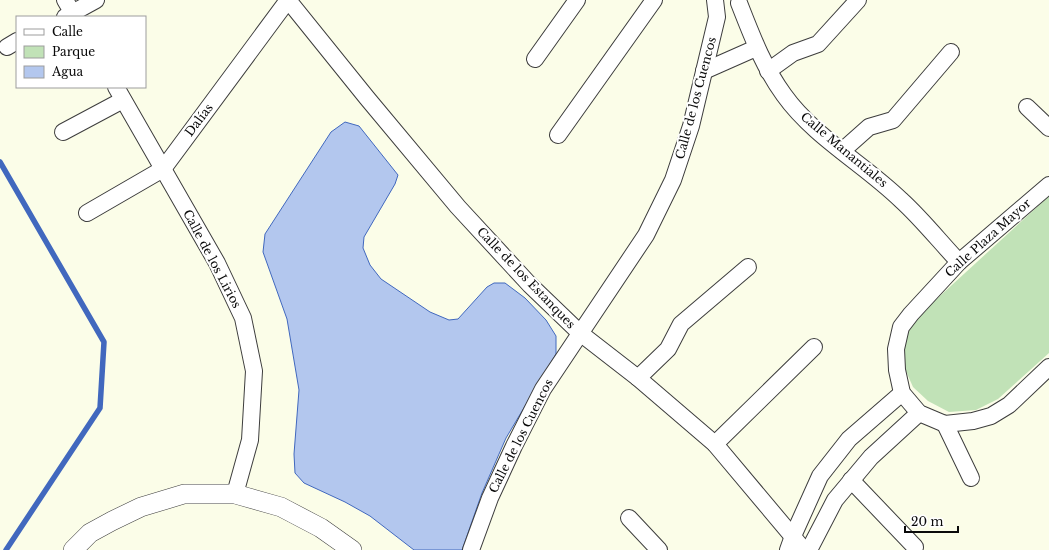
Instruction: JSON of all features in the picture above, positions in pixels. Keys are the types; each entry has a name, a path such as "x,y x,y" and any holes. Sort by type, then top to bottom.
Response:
{"street":[{"path":"70,12 96,0"},
{"name":"Dalías","path":"87,213 163,169 288,0"},
{"name":"Calle de los Estanques","path":"288,0 458,207 530,286 580,333 638,378 715,444 790,543 804,550"},
{"path":"535,59 577,0"},
{"path":"558,135 654,0"},
{"name":"Calle de los Cuencos","path":"471,550 490,498 543,389 646,235 673,180 691,126 717,17 715,0"},
{"path":"768,71 793,53 818,44 858,0"},
{"path":"717,17 740,1"},
{"name":"Calle Manantiales","path":"740,1 756,48 768,71 784,96 803,118 842,152 864,168 902,200 959,262"},
{"path":"704,71 756,48"},
{"path":"842,152 869,127 893,120 951,52"},
{"path":"63,132 120,94"},
{"name":"Calle de los Lirios","path":"120,94 217,263 243,318 254,371 250,440 235,494"},
{"path":"1027,107 1049,128"},
{"name":"Calle Plaza Mayor","path":"945,424 919,412 902,393 897,370 896,349 901,327 959,262 1049,185"},
{"path":"638,378 668,349 681,324 748,267"},
{"path":"715,444 814,347"},
{"path":"971,478 945,424 973,421 991,416 1009,405 1049,367"},
{"path":"790,543 820,476 849,439 902,393"},
{"path":"809,550 835,500 871,457 919,412"},
{"path":"851,480 914,547"},
{"path":"73,550 90,534 141,507 184,494 235,494 282,507 321,528 352,550"},
{"path":"630,518 659,550"}],"green space":[{"path":"1049,196 1049,353 998,399 976,410 949,412 928,401 913,387 905,369 903,350 909,329 917,317"}],"water":[{"path":"345,122 359,126 398,175 395,184 364,237 363,248 370,265 381,279 430,312 449,320 458,319 487,287 494,283 505,283 525,298 546,320 556,336 556,354 506,438 482,493 462,550 414,550 370,516 345,502 304,483 295,473 294,454 299,390 287,319 263,252 265,234 331,132"}],"waterway":[{"path":"0,162 104,342 100,408 6,550"}]}
